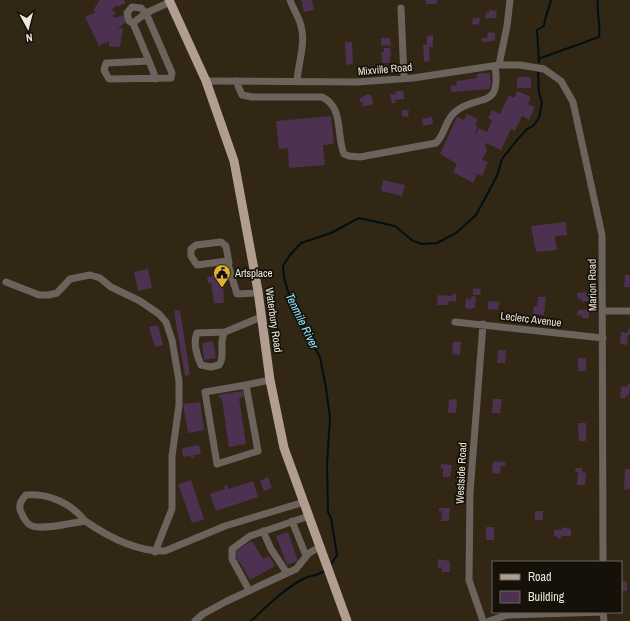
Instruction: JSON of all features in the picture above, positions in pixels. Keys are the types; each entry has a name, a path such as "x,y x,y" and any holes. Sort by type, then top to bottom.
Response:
{"main road":[{"name":"Waterbury Road","path":"170,1 206,81 234,161 258,293 270,380 284,448 347,621"}],"street":[{"path":"290,0 301,24 303,35 297,82"},
{"path":"236,81 242,95 252,97 322,97 329,100 336,113 344,154 349,156 360,156 436,143 441,139 454,112 462,107 489,98 492,94 496,79 497,65 507,26 510,0"},
{"path":"133,23 146,13 170,1"},
{"path":"149,61 108,63 105,65 104,74 108,79 156,79 170,78 172,73 146,13 141,8 137,7 129,10 127,13 128,18 133,23 149,61 156,79"},
{"path":"401,8 404,78"},
{"name":"Mixville Road","path":"206,81 357,82 404,78 497,65"},
{"name":"Marion Road","path":"497,65 535,66 544,69 561,81 573,102 600,218 603,244 604,311 603,561"},
{"path":"229,264 227,261 197,265 191,256 191,249 196,245 221,242 226,246 237,294 258,293"},
{"path":"6,282 39,295 49,295 57,293 70,279 90,275 100,278 111,287 140,301 159,314 166,322 172,340 179,381 179,405 172,456 172,509 155,552"},
{"path":"604,311 630,311"},
{"path":"225,332 221,341 221,363 212,367 201,365 198,358 195,337 196,332 225,332 261,317"},
{"name":"Leclerc Avenue","path":"455,322 603,338"},
{"name":"Westside Road","path":"483,324 470,493 469,580 483,621"},
{"path":"246,385 258,451 217,464 205,392 270,380"},
{"path":"85,521 42,527 31,526 25,520 20,509 21,499 26,495 45,496 63,502 78,512 85,521 107,536 155,552 165,551 225,526 304,502"},
{"path":"249,590 232,559 232,549 250,536 309,516"},
{"path":"292,521 306,556"},
{"path":"263,531 271,549 287,573"},
{"path":"195,621 203,614 249,590 287,573 302,564 306,556 320,547"},
{"path":"489,621 507,614 555,613"}],"building":[{"path":"100,0 124,0 126,3 116,7 116,5 112,10 116,13 113,16 116,18 122,15 126,17 125,23 118,28 123,28 120,47 109,46 109,41 99,46 85,17 96,12 93,10"},
{"path":"301,0 312,0 314,10 304,12"},
{"path":"426,0 437,0 437,4 426,4"},
{"path":"489,10 497,11 496,18 485,18 486,12 489,13"},
{"path":"473,18 480,18 479,25 472,24"},
{"path":"488,32 495,33 495,41 481,42 482,38 487,38"},
{"path":"433,35 433,47 429,47 430,61 424,62 423,45 427,44 427,36"},
{"path":"381,38 390,38 391,46 381,45"},
{"path":"345,42 352,42 353,64 346,65"},
{"path":"384,48 390,48 391,54 389,63 382,63 381,52 384,52"},
{"path":"490,73 491,85 489,89 451,92 451,86 457,85 456,81 477,78 477,74"},
{"path":"517,77 531,77 531,88 517,88"},
{"path":"395,91 403,91 404,99 395,100 396,103 392,103 390,94 396,94"},
{"path":"517,91 531,97 528,104 535,107 529,120 522,116 515,131 511,129 501,150 486,143 485,145 487,150 482,160 488,162 482,176 472,172 477,175 473,183 453,172 457,164 440,154 457,117 464,120 467,114 478,119 475,125 478,126 474,136 479,128 487,132 492,120 488,118 492,110 500,114 509,95 514,98"},
{"path":"368,94 372,96 373,104 362,107 363,102 360,102 360,98"},
{"path":"402,110 409,110 408,117 402,116"},
{"path":"331,116 334,144 323,145 325,165 289,168 288,148 279,149 276,121"},
{"path":"432,117 433,124 423,126 422,119"},
{"path":"383,180 405,185 402,196 381,191"},
{"path":"566,222 567,235 555,236 557,250 536,252 531,226"},
{"path":"591,268 598,268 598,280 591,280"},
{"path":"148,269 152,288 138,291 134,272"},
{"path":"216,275 220,276 221,281 223,280 224,303 214,303 211,283 208,283 207,277"},
{"path":"625,275 629,275 630,287 624,287"},
{"path":"473,288 481,289 480,295 473,295"},
{"path":"588,292 589,301 582,302 581,299 578,299 577,293"},
{"path":"452,294 456,294 456,302 449,301 448,305 437,305 438,295 452,296"},
{"path":"472,296 476,297 475,308 468,309 465,307 466,299 467,298 470,300"},
{"path":"538,297 546,297 544,315 533,314 534,306 537,306"},
{"path":"488,302 500,302 497,310 488,309"},
{"path":"589,309 589,318 582,318 582,315 577,316 578,310"},
{"path":"180,310 190,375 185,376 174,311"},
{"path":"158,325 163,345 155,347 149,327"},
{"path":"628,329 630,329 630,335 628,335 627,345 620,344 621,332 628,333"},
{"path":"213,341 216,358 204,360 202,343"},
{"path":"453,342 461,342 460,355 452,354"},
{"path":"498,350 506,350 505,363 497,363"},
{"path":"578,358 586,358 586,371 578,371"},
{"path":"628,384 630,384 629,395 625,397 625,399 620,398 621,387 628,386"},
{"path":"243,391 244,397 239,398 246,444 229,447 222,400 218,395"},
{"path":"493,399 502,399 500,413 492,413"},
{"path":"449,400 457,400 456,413 448,413"},
{"path":"200,402 204,430 188,433 183,404"},
{"path":"578,423 586,423 586,441 579,441"},
{"path":"199,445 201,454 193,455 194,458 191,458 191,456 183,457 182,448"},
{"path":"493,461 505,462 505,466 501,466 500,474 492,473"},
{"path":"441,464 452,465 450,477 443,477 443,468 440,468"},
{"path":"576,468 582,468 582,472 586,473 585,485 577,485 578,472 575,472"},
{"path":"625,469 630,469 630,489 624,490"},
{"path":"268,477 272,488 264,491 260,481"},
{"path":"191,480 204,519 192,523 178,484"},
{"path":"253,481 258,497 216,511 210,494 225,489 224,486 227,485 228,489"},
{"path":"439,508 450,508 449,521 441,521 442,511 439,511"},
{"path":"535,511 543,511 543,520 535,520"},
{"path":"486,527 494,527 494,540 486,540"},
{"path":"562,527 571,529 571,536 561,536 561,538 557,538 557,536 554,536 554,530 562,530"},
{"path":"288,532 298,561 287,565 276,536"},
{"path":"252,541 263,559 269,556 275,566 250,580 239,561 237,563 236,561 238,560 233,552"},
{"path":"438,559 450,561 450,572 442,572 442,568 438,568"},
{"path":"622,581 627,581 627,591 622,591"}],"waterway":[{"name":"Tenmile River","path":"539,62 537,30 544,26 551,0"},
{"path":"538,59 599,37 598,0"},
{"name":"Tenmile River","path":"330,566 337,555 331,518 328,512 327,464 330,418 326,388 320,357 303,327 291,301 284,278 283,266 290,255 301,243 331,233 359,218 395,226 413,241 422,244 437,243 456,233 476,215 497,176 502,159 517,140 527,129 533,126 539,118 542,102 539,93 538,72"},
{"name":"Tenmile River","path":"251,621 290,587 305,578 325,570"}],"place":[{"name":"Artsplace","path":"222,288"}]}
